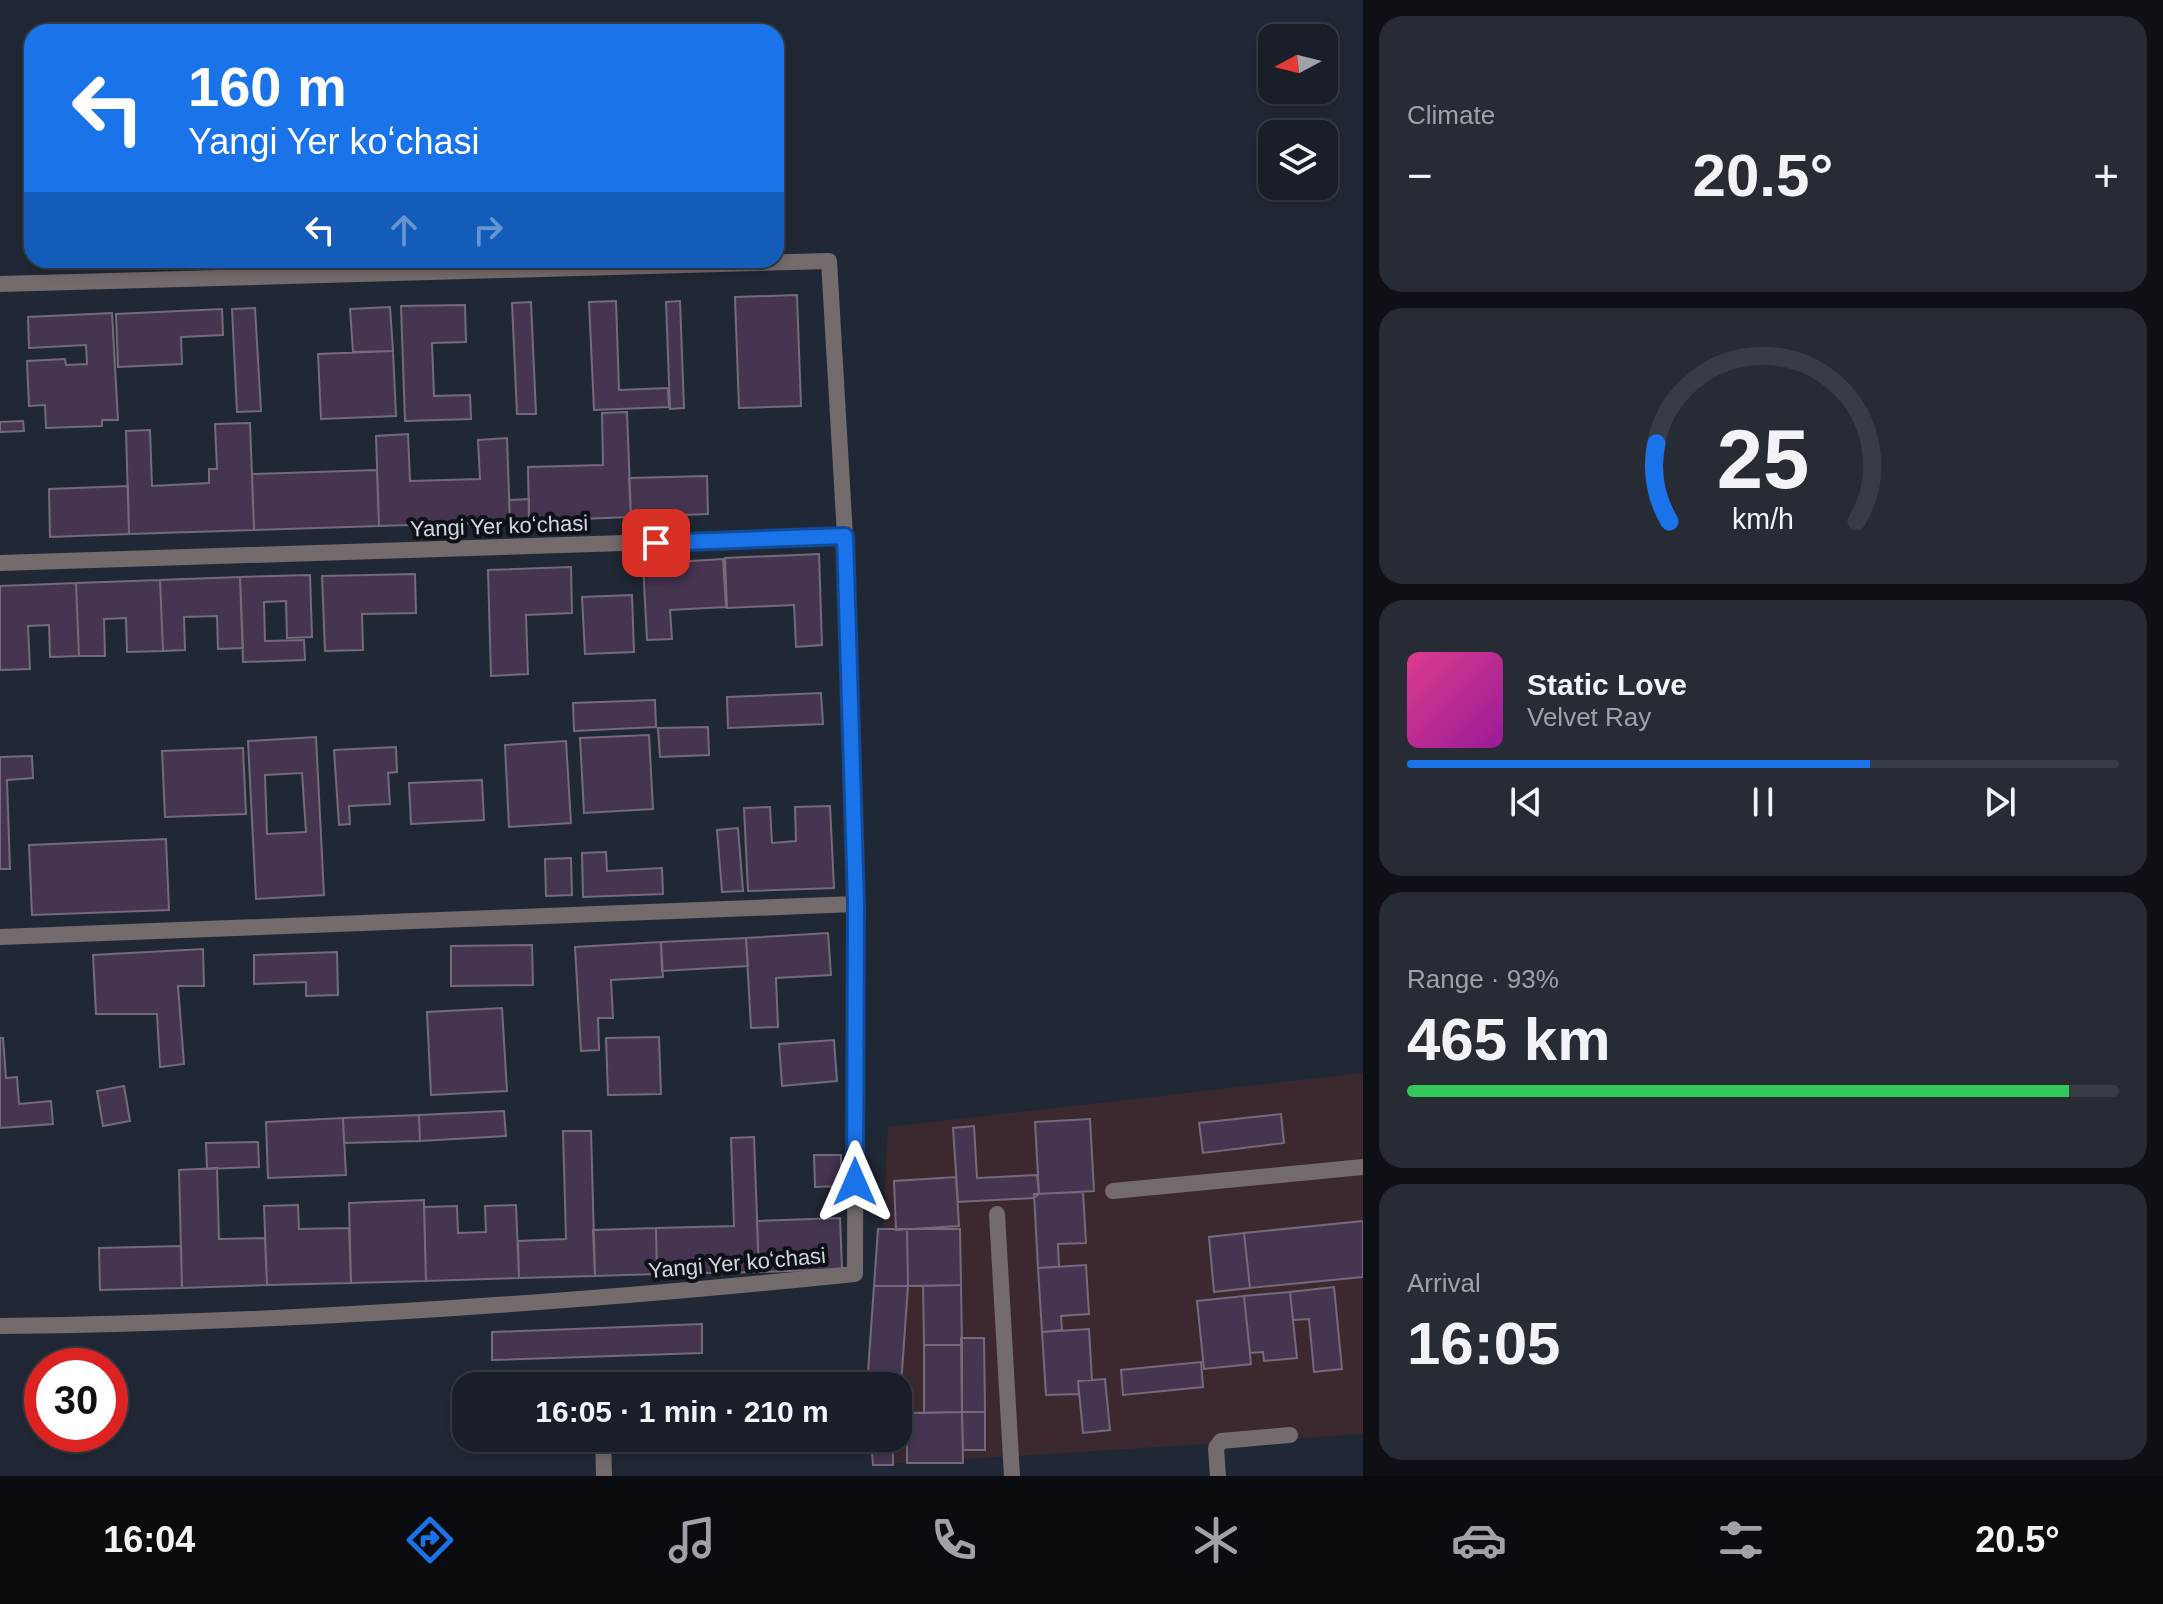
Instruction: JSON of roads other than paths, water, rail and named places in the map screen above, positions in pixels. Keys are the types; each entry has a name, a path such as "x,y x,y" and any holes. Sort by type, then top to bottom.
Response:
{"street":[{"path":"784,262 829,261 845,536"},
{"path":"0,284 577,268"},
{"name":"Yangi Yer koʻchasi","path":"0,563 845,536 856,904 855,1274 671,1293 185,1323 0,1326"},
{"path":"0,937 856,904"},
{"path":"1113,1191 1363,1167"},
{"path":"997,1214 1012,1476"},
{"path":"1218,1476 1216,1448 1221,1441 1290,1435"},
{"path":"603,1452 604,1476"}]}
